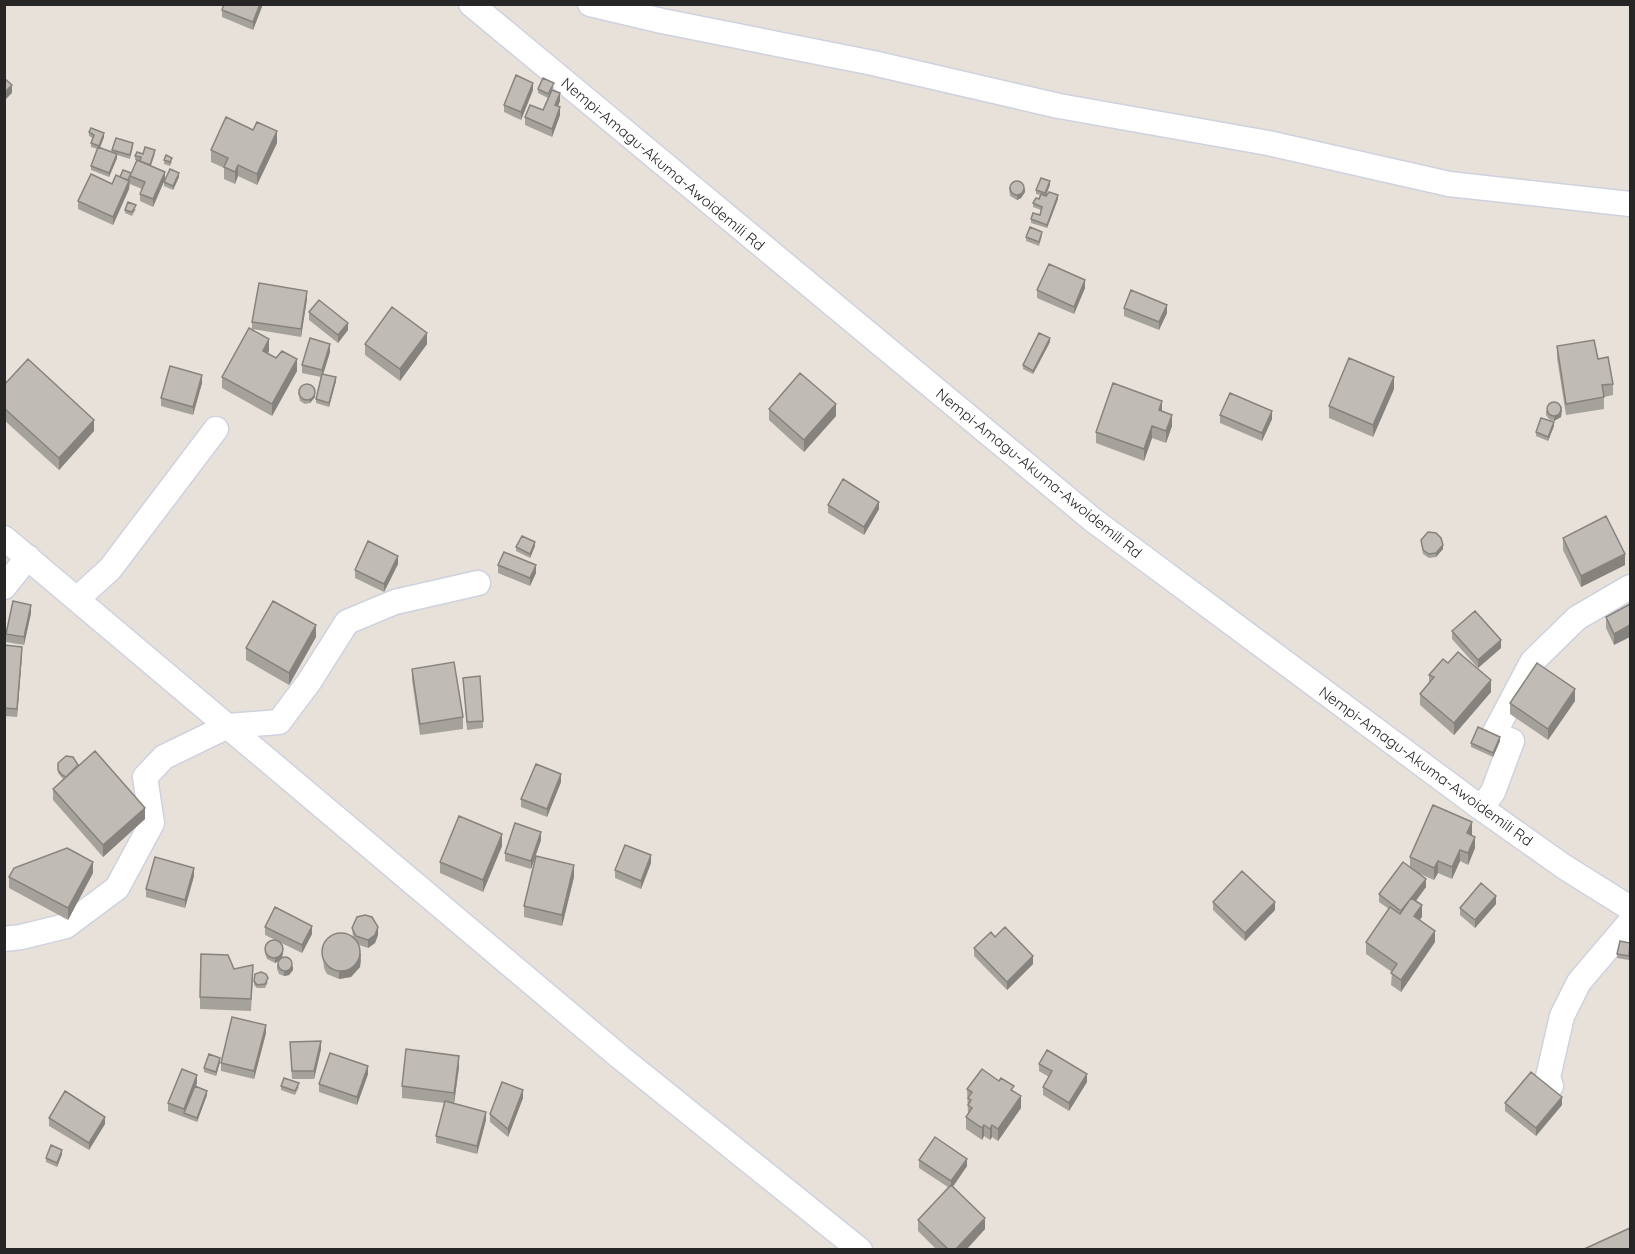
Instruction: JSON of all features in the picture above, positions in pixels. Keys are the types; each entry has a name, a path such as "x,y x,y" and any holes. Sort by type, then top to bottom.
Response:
{"street":[{"name":"Nempi-Amagu-Akuma-Awoidemili Rd","path":"471,4 1093,520 1481,808 1563,866 1630,908"},
{"path":"590,4 662,21 873,63 1059,106 1268,143 1449,183 1630,204"},
{"path":"77,599 110,569 216,429"},
{"path":"4,537 620,1057 860,1250"},
{"path":"4,587 28,557"},
{"path":"4,939 66,926 117,888 152,823 145,777 164,757 228,726 279,722 309,682 347,622 395,602 478,583"},
{"path":"1481,808 1493,792 1512,741 1494,734 1532,662 1577,618 1630,587"},
{"path":"1551,1086 1548,1077 1562,1016 1579,982 1630,921"}],"building":[{"path":"224,4 260,4 253,22 222,10"},
{"path":"516,75 533,83 521,112 504,105"},
{"path":"4,78 12,85 4,93"},
{"path":"543,78 554,83 548,94 538,89"},
{"path":"552,90 560,93 555,105 560,107 552,129 525,117 530,105 543,110"},
{"path":"226,117 253,130 257,122 277,131 257,174 238,165 235,172 224,167 228,158 211,150"},
{"path":"91,128 104,133 99,146 91,143 94,135 89,132"},
{"path":"116,138 133,143 130,155 112,150"},
{"path":"98,147 117,154 109,173 91,166"},
{"path":"145,147 155,150 150,165 140,161 141,157 135,156 137,152 143,154"},
{"path":"166,155 172,158 170,162 164,160"},
{"path":"137,160 165,172 153,199 140,194 145,182 130,176"},
{"path":"170,169 179,173 173,186 164,182"},
{"path":"123,170 131,173 128,180 120,177"},
{"path":"91,174 112,184 116,175 129,181 113,217 78,201"},
{"path":"1041,178 1050,181 1045,193 1036,190"},
{"path":"1014,181 1020,181 1024,188 1020,195 1014,195 1010,191 1010,185"},
{"path":"1049,192 1058,195 1047,225 1031,219 1033,213 1040,215 1042,207 1033,203 1036,198 1039,199 1041,194 1046,196"},
{"path":"128,202 136,205 132,212 125,210"},
{"path":"1030,227 1042,232 1039,242 1026,237"},
{"path":"1049,264 1085,280 1074,307 1037,290"},
{"path":"259,283 307,291 301,329 252,322"},
{"path":"1131,290 1167,305 1159,322 1124,308"},
{"path":"319,300 348,323 338,335 309,312"},
{"path":"392,307 427,333 400,369 365,344"},
{"path":"249,328 269,339 263,351 276,358 282,351 297,359 272,404 222,377"},
{"path":"1039,333 1050,338 1033,371 1023,365"},
{"path":"310,338 330,344 322,370 302,365"},
{"path":"1594,340 1598,359 1608,357 1613,384 1602,385 1604,397 1566,404 1557,346"},
{"path":"1349,358 1394,377 1373,425 1329,406"},
{"path":"28,359 94,420 59,458 4,408 4,385"},
{"path":"170,366 202,375 193,407 161,398"},
{"path":"800,373 836,404 804,440 769,409"},
{"path":"322,374 336,377 329,403 316,399"},
{"path":"1113,383 1162,401 1159,410 1172,415 1166,431 1152,426 1144,449 1096,432"},
{"path":"307,384 313,386 315,392 313,398 307,400 301,398 299,392 301,386"},
{"path":"1230,393 1272,411 1262,433 1220,415"},
{"path":"1551,402 1557,402 1561,409 1557,416 1551,416 1547,412 1547,406"},
{"path":"1541,418 1554,422 1548,437 1536,432"},
{"path":"843,479 879,502 864,527 828,505"},
{"path":"1606,516 1625,554 1581,576 1563,538"},
{"path":"1428,532 1436,533 1441,538 1443,545 1436,553 1429,554 1423,550 1421,540"},
{"path":"522,536 535,542 530,554 516,547"},
{"path":"368,541 398,556 384,584 355,570"},
{"path":"504,552 536,565 530,578 498,565"},
{"path":"13,601 31,605 24,637 6,634"},
{"path":"273,601 316,625 289,673 246,648"},
{"path":"1630,604 1630,625 1614,634 1606,617"},
{"path":"1475,611 1501,640 1478,660 1452,631"},
{"path":"4,645 22,647 17,709 4,708"},
{"path":"1458,652 1491,680 1454,723 1420,694 1434,677 1429,675 1443,659 1448,663"},
{"path":"454,662 463,717 420,724 412,669"},
{"path":"1537,663 1575,689 1548,729 1510,703"},
{"path":"480,676 483,721 467,722 463,678"},
{"path":"1478,727 1500,737 1493,753 1471,743"},
{"path":"95,751 145,808 103,845 53,789"},
{"path":"66,756 73,757 78,765 66,777 58,770 58,763"},
{"path":"536,764 561,774 547,809 521,799"},
{"path":"1433,805 1472,822 1467,833 1475,837 1468,853 1460,850 1452,867 1438,861 1434,868 1410,857"},
{"path":"459,816 502,834 483,880 440,862"},
{"path":"515,823 541,832 531,861 505,853"},
{"path":"625,845 651,855 641,881 615,870"},
{"path":"67,848 93,862 68,908 9,877 14,868"},
{"path":"536,856 574,865 562,915 524,906"},
{"path":"155,857 194,868 185,900 146,889"},
{"path":"1403,862 1426,879 1401,911 1379,894"},
{"path":"1242,871 1275,902 1245,933 1213,902"},
{"path":"1481,883 1496,896 1475,920 1460,908"},
{"path":"1411,898 1422,905 1414,916 1435,931 1401,980 1391,973 1397,964 1366,942 1390,907 1400,914"},
{"path":"275,907 312,926 302,945 265,927"},
{"path":"365,915 372,917 378,927 375,935 368,940 356,936 352,928 357,917"},
{"path":"1005,927 1033,956 1007,982 974,948 991,932 995,937"},
{"path":"341,933 348,934 354,939 359,945 359,959 354,965 348,970 341,971 334,970 328,965 323,959 322,952 323,945 328,939 334,934"},
{"path":"274,940 280,943 283,949 280,955 274,958 268,955 265,949 268,943"},
{"path":"1620,941 1630,943 1629,956 1617,954"},
{"path":"201,954 228,955 234,969 253,965 251,999 200,997"},
{"path":"282,957 288,957 292,964 288,971 282,971 278,967 278,961"},
{"path":"261,972 268,978 265,984 257,985 254,981 255,974"},
{"path":"232,1017 266,1025 254,1071 221,1063"},
{"path":"321,1041 314,1071 292,1071 290,1042"},
{"path":"406,1049 459,1056 454,1093 402,1086"},
{"path":"1047,1050 1087,1074 1069,1103 1043,1087 1052,1071 1039,1064"},
{"path":"330,1053 368,1066 357,1097 319,1084"},
{"path":"209,1054 220,1058 216,1072 204,1068"},
{"path":"182,1069 197,1075 184,1109 168,1103"},
{"path":"982,1069 999,1081 1001,1078 1014,1086 1011,1090 1021,1096 998,1129 992,1125 990,1129 984,1125 982,1128 966,1117 972,1108 968,1105 971,1100 968,1098 972,1092 967,1089"},
{"path":"1531,1072 1562,1097 1536,1128 1505,1103"},
{"path":"284,1078 299,1083 295,1091 281,1086"},
{"path":"502,1082 523,1090 508,1129 490,1114"},
{"path":"195,1086 207,1091 197,1118 184,1113"},
{"path":"65,1091 105,1117 89,1143 49,1118"},
{"path":"445,1101 486,1112 477,1146 436,1136"},
{"path":"935,1137 967,1159 951,1181 919,1160"},
{"path":"51,1145 62,1150 57,1163 46,1158"},
{"path":"951,1185 985,1218 955,1250 949,1250 918,1220"},
{"path":"1630,1228 1630,1250 1582,1250"}]}
